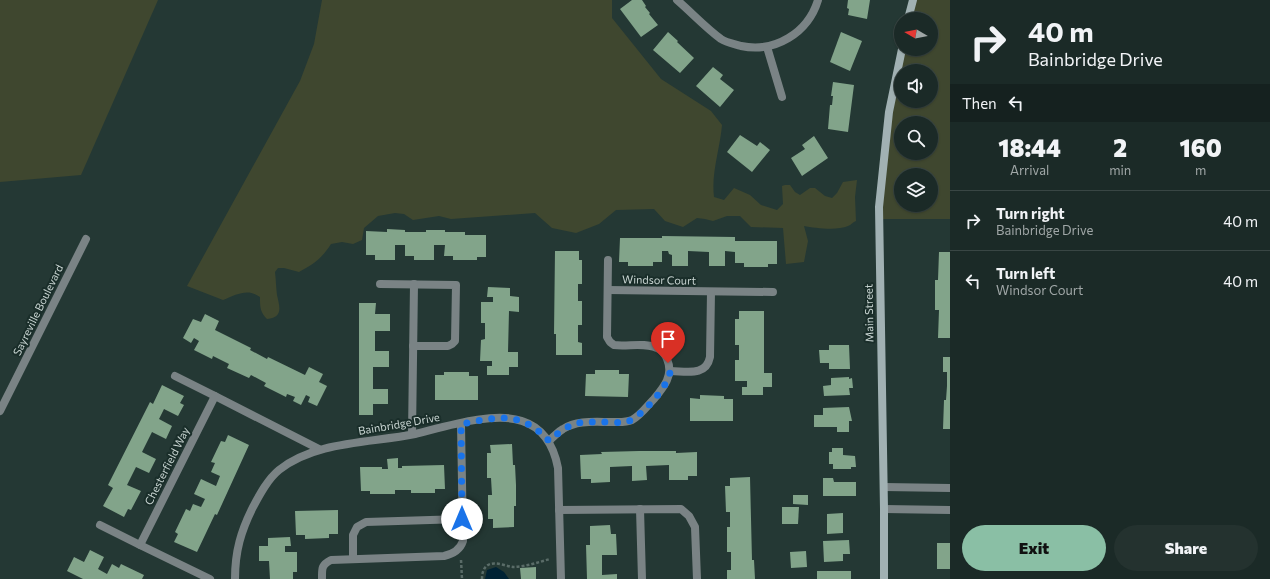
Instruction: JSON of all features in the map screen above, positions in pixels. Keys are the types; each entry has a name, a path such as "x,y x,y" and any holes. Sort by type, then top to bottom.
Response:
{"main road":[{"path":"910,12 913,0"},
{"name":"Main Street","path":"884,579 884,487 879,206 889,112 901,56"}],"street":[{"path":"677,0 722,39 733,44 752,48 767,47 783,42 799,30 812,13 818,0"},
{"path":"767,47 782,97"},
{"name":"Sayreville Boulevard","path":"0,411 86,239"},
{"name":"Windsor Court","path":"608,260 607,337 614,345 647,346 655,347 661,350 665,355 670,371 698,371 704,369 709,363 711,292"},
{"path":"380,284 456,285 455,341 448,346 413,346"},
{"path":"412,434 414,284"},
{"name":"Windsor Court","path":"608,290 773,292"},
{"path":"549,441 563,429 572,424 583,422 625,422 633,419 650,405 652,400 664,388 670,371"},
{"path":"175,376 319,449"},
{"name":"Chesterfield Way","path":"140,545 215,396"},
{"name":"Bainbridge Drive","path":"235,579 238,545 242,531 265,485 278,471 290,462 319,449 412,434 501,417 514,419 532,425 549,441 556,457 558,468 561,579"},
{"path":"322,579 322,568 325,562 331,560 444,556 451,554 461,547 461,424"},
{"path":"884,487 950,488"},
{"path":"640,509 642,579"},
{"path":"559,510 681,509 689,516 695,527 697,579"},
{"path":"884,509 950,510"},
{"path":"353,559 353,535 357,527 366,522 462,519"},
{"path":"100,525 210,579"}],"path":[{"path":"461,547 462,579"},
{"path":"482,579 484,569 488,565 495,564 515,567 560,557"}],"green space":[{"path":"0,0 158,0 81,175 0,182"},
{"path":"322,0 612,0 612,18 661,79 711,111 722,125 713,188 714,197 724,200 734,188 750,195 761,205 777,210 783,204 782,186 790,185 795,192 800,195 810,188 815,188 825,196 832,198 837,193 843,182 857,180 855,197 856,221 843,228 832,229 804,226 808,241 804,262 786,264 783,228 751,227 740,216 727,216 713,221 697,218 683,227 665,221 654,209 616,210 599,224 576,233 552,228 535,213 451,219 439,216 413,220 404,214 395,213 378,216 364,228 362,240 353,244 342,242 331,244 317,260 299,272 278,268 275,272 279,311 276,316 272,318 267,319 263,314 260,307 260,297 256,294 247,292 223,300 187,286 300,81 314,44"},
{"path":"913,0 950,0 950,219 879,219 879,207 894,104 894,108 938,108 938,64 900,64 901,56 938,56 938,12 910,12"}],"water":[{"path":"496,567 504,572 509,579 485,579 487,570"}],"building":[{"path":"632,0 642,0 650,13 649,14 658,25 641,37 620,9"},
{"path":"848,0 870,0 867,19 848,15"},
{"path":"668,32 694,58 680,73 653,50"},
{"path":"841,32 862,41 850,71 830,62"},
{"path":"713,67 723,75 720,79 734,90 720,107 696,86"},
{"path":"833,82 854,85 848,132 828,129 830,105 832,105 833,96 831,96"},
{"path":"740,135 757,146 760,142 770,150 752,172 727,152"},
{"path":"814,136 828,158 802,176 791,158 805,149 802,145"},
{"path":"387,229 405,230 405,232 445,230 445,232 465,232 465,235 486,235 486,257 477,257 477,260 453,260 453,256 444,256 445,245 434,245 434,260 414,260 414,256 405,256 405,245 395,245 395,260 375,260 375,255 366,255 366,231 387,232"},
{"path":"662,236 735,237 735,241 777,241 777,264 768,264 768,267 744,267 744,263 735,263 735,252 725,251 725,266 709,266 709,252 688,251 688,266 672,266 672,255 669,254 668,251 662,251 662,262 653,262 653,266 628,266 628,262 619,262 620,238 662,238"},
{"path":"555,251 579,251 579,260 582,260 582,284 578,284 578,301 582,301 582,325 578,325 578,342 582,343 582,355 556,355 556,334 554,334"},
{"path":"939,252 950,252 950,338 938,338 939,310 935,310 935,280 938,280"},
{"path":"488,287 510,288 510,296 519,297 519,312 509,311 508,352 518,352 518,367 509,367 509,375 487,375 487,366 492,366 492,361 480,361 481,340 485,339 485,323 481,323 481,302 493,302 493,297 487,297"},
{"path":"359,303 376,303 375,314 390,314 390,331 375,331 375,351 389,351 389,367 373,367 373,389 388,389 388,404 373,404 373,415 359,415"},
{"path":"739,311 764,311 764,373 772,373 772,387 763,387 763,395 742,395 742,387 747,387 747,381 735,381 735,360 739,360 739,345 735,345 735,319 739,319"},
{"path":"205,314 219,321 215,330 251,348 250,350 267,359 268,357 305,375 309,367 323,374 319,382 327,386 317,406 308,402 310,397 306,395 301,405 293,401 295,397 287,394 286,397 264,386 266,383 251,375 249,378 227,368 229,364 213,356 212,359 194,350 199,341 194,338 191,343 183,338 193,319 201,322"},
{"path":"829,345 849,345 850,369 829,369 829,363 820,363 819,350 829,350"},
{"path":"943,357 950,357 950,429 943,429 947,372 943,372"},
{"path":"595,370 619,370 619,374 629,374 628,397 585,396 586,374 595,374"},
{"path":"444,372 469,372 469,376 478,376 478,400 435,400 435,375 444,375"},
{"path":"849,377 849,379 852,378 853,388 849,388 850,395 824,396 823,386 831,385 831,378"},
{"path":"162,385 184,396 180,403 184,405 178,416 164,409 159,419 172,426 166,439 152,432 142,452 156,459 149,473 136,467 127,485 141,491 131,510 128,509 124,517 103,506 113,488 108,485 150,402 153,404"},
{"path":"700,395 724,396 724,399 733,399 733,421 690,421 690,398 700,399"},
{"path":"849,407 852,421 849,421 849,432 837,432 837,427 814,427 814,415 823,415 823,408"},
{"path":"228,435 249,445 217,515 215,514 197,552 174,542 178,534 175,532 186,509 190,511 193,504 201,507 205,499 194,494 201,479 216,486 220,476 211,472 215,463 211,462 221,441 225,442"},
{"path":"512,444 516,485 514,527 493,528 493,519 488,519 488,495 492,495 491,478 487,478 487,453 491,453 490,445"},
{"path":"832,448 843,448 843,455 855,456 856,467 851,467 851,469 833,469 833,464 829,464 829,452 832,452"},
{"path":"676,451 676,453 697,452 697,476 688,476 688,480 669,480 669,465 646,466 647,480 632,481 632,466 610,467 610,482 591,483 591,479 581,479 580,455 602,454 601,452"},
{"path":"398,458 398,468 402,468 402,466 444,465 445,489 435,489 435,493 411,493 411,490 395,490 395,494 370,494 370,491 361,491 360,467 382,467 382,469 388,469 387,459"},
{"path":"750,477 752,560 754,560 755,579 727,579 727,570 731,570 731,552 727,552 727,527 730,527 730,512 726,512 725,486 730,486 730,478"},
{"path":"823,478 833,478 834,482 856,482 856,496 823,496"},
{"path":"793,495 808,495 808,505 793,504"},
{"path":"782,507 799,507 798,524 782,524"},
{"path":"338,510 338,534 329,534 329,538 305,539 305,535 296,535 295,511"},
{"path":"843,513 843,533 827,534 827,514"},
{"path":"610,525 611,534 616,534 617,555 602,555 602,575 617,574 617,579 587,579 586,545 590,545 590,526"},
{"path":"290,537 291,546 285,546 285,552 297,552 297,572 293,572 293,579 270,579 269,561 259,561 259,546 268,546 268,538"},
{"path":"849,540 850,554 843,554 843,561 824,562 823,541"},
{"path":"937,543 950,543 950,569 937,569"},
{"path":"90,550 104,557 98,569 107,574 112,564 119,568 121,564 144,575 142,579 83,579 67,571 74,557 84,562"},
{"path":"806,551 807,567 791,568 790,552"},
{"path":"536,567 536,579 521,579 520,568"},
{"path":"817,571 851,571 851,579 817,579"}],"route":[{"path":"462,519 461,424 501,417 514,419 532,425 549,441 563,429 572,424 583,422 625,422 633,419 650,405 652,400 664,388 670,371 668,363"}]}
